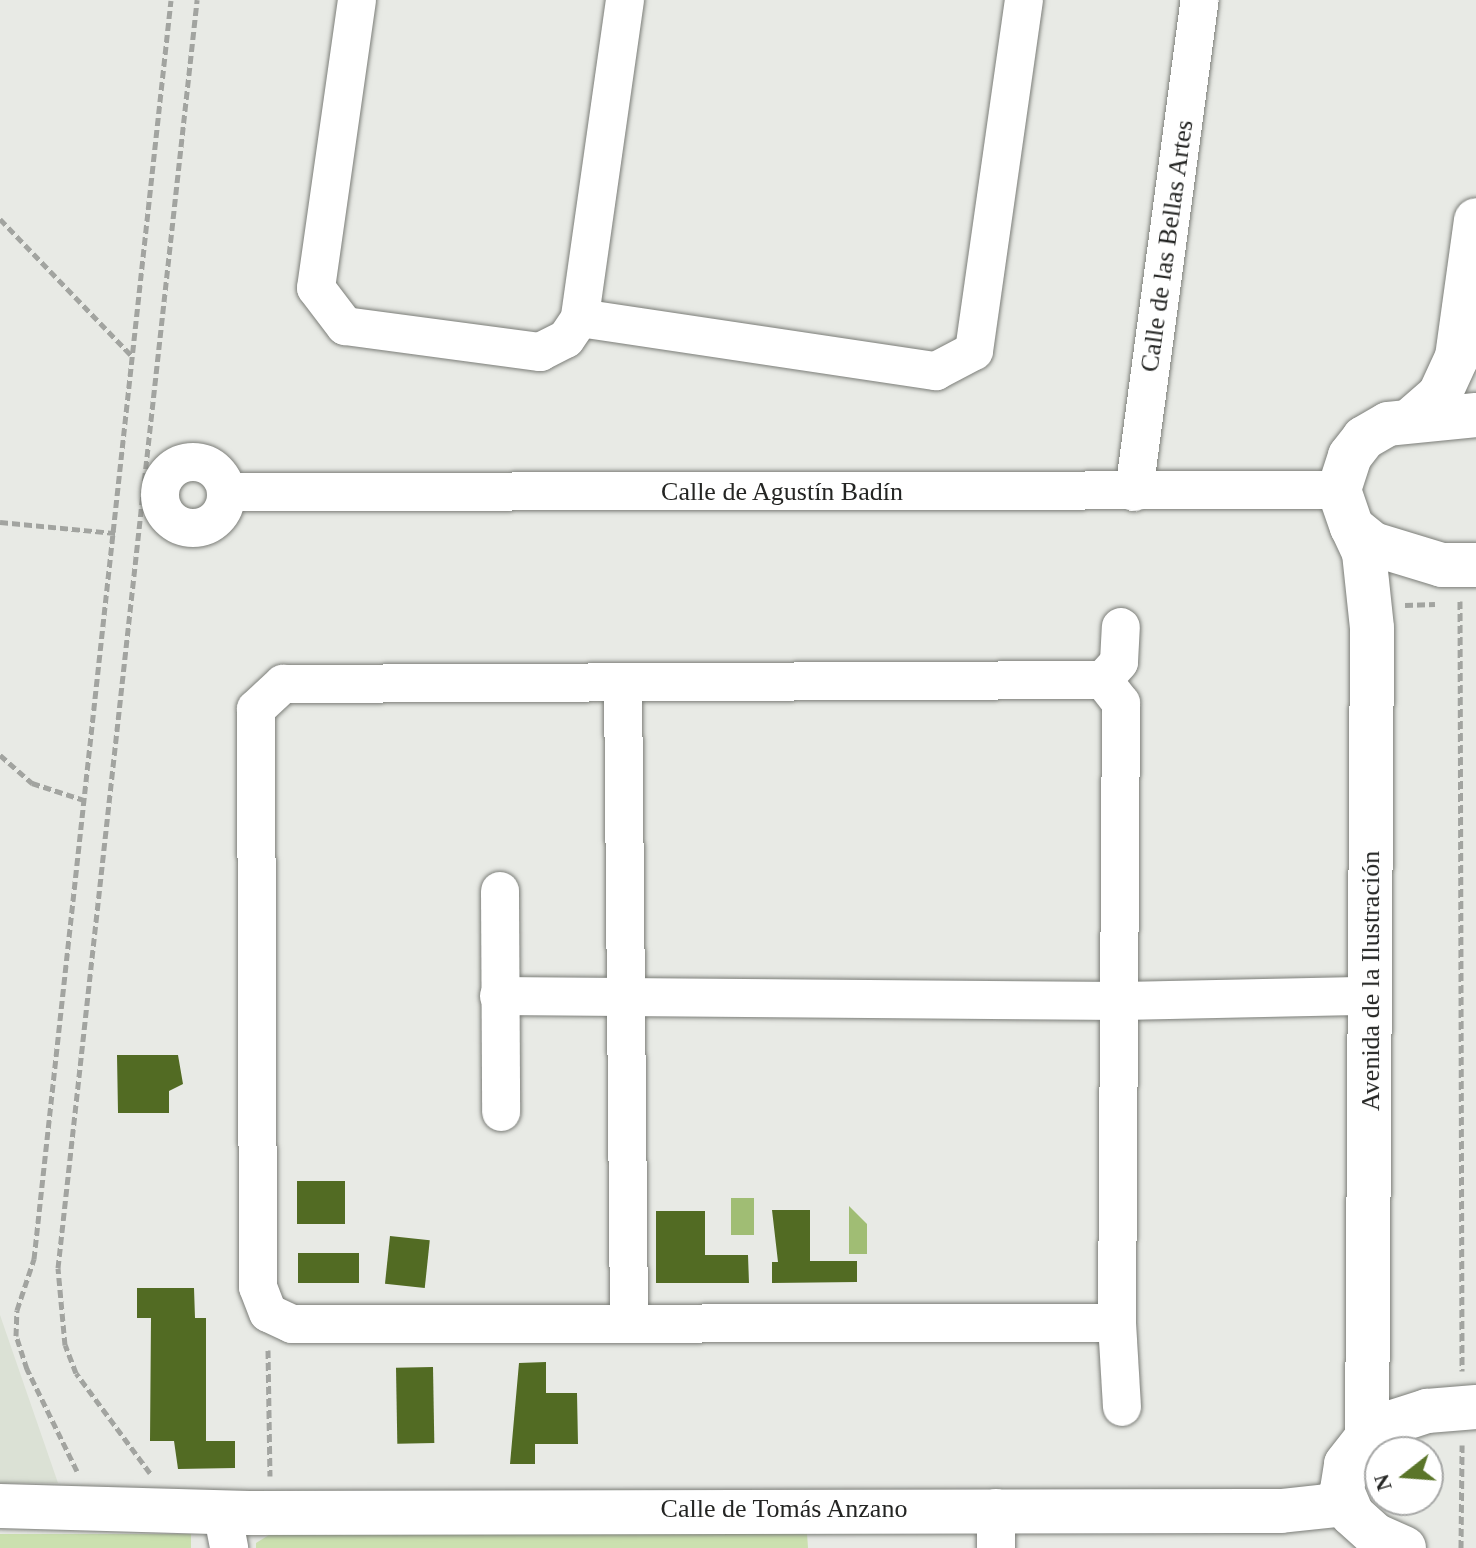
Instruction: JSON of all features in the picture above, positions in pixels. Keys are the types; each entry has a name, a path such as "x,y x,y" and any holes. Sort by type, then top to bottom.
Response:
{"street":[{"path":"357,0 316,288 345,326 540,352 566,339 580,318 625,0"},
{"path":"580,318 936,371 974,351 1024,0"},
{"name":"Calle de las Bellas Artes","path":"1134,492 1200,0"},
{"path":"1468,565 1394,553 1346,509 1350,456 1364,438 1414,417 1440,394 1454,367 1476,220"},
{"path":"1414,417 1476,415"},
{"name":"Calle de Agustín Badín","path":"152,492 173,521 193,527 213,521 226,492 1134,492 1346,509"},
{"name":"Avenida de la Ilustración","path":"1346,509 1364,553 1371,606 1367,1436"},
{"path":"1117,1323 292,1324 268,1313 258,1287 256,709 283,684 1103,680 1119,662 1121,627"},
{"path":"1103,680 1121,703 1122,1001 1117,1323 1122,1407"},
{"path":"623,682 629,1323"},
{"path":"500,891 501,1112"},
{"path":"499,996 1122,1001 1370,996"},
{"path":"1369,1436 1408,1416 1469,1407"},
{"path":"1364,1441 1346,1464 1355,1525 1404,1548"},
{"name":"Calle de Tomás Anzano","path":"0,1506 178,1506 225,1529 996,1528 1281,1511 1355,1525"}],"path":[{"path":"96,1506 48,1419 16,1336 17,1310 34,1259 171,0"},
{"path":"178,1506 76,1373 65,1345 58,1268 152,492 197,0"},
{"path":"0,219 134,358"},
{"path":"0,522 115,533"},
{"path":"1461,1548 1469,1407 1468,565"},
{"path":"0,755 32,783 84,800"},
{"path":"268,1313 270,1480"}],"shaded area":[{"path":"731,1198 754,1198 754,1235 731,1235"},
{"path":"849,1206 867,1224 867,1254 849,1254"},
{"path":"0,1315 58,1483 0,1483"},
{"path":"807,1533 808,1548 256,1548 256,1543 269,1535"},
{"path":"0,1534 191,1534 191,1548 0,1548"}],"building":[{"path":"117,1055 178,1055 183,1084 169,1091 169,1113 118,1113"},
{"path":"297,1181 345,1181 345,1224 297,1224"},
{"path":"772,1210 810,1210 810,1261 857,1261 857,1282 772,1283 772,1262 778,1262"},
{"path":"656,1211 705,1211 705,1255 748,1255 749,1283 656,1283"},
{"path":"390,1236 430,1240 425,1288 385,1284"},
{"path":"298,1253 359,1253 359,1283 298,1283"},
{"path":"137,1288 194,1288 195,1318 206,1318 206,1441 235,1441 235,1468 178,1469 174,1441 150,1441 151,1318 137,1318"},
{"path":"546,1362 546,1393 577,1393 578,1444 535,1444 535,1464 510,1464 519,1363"},
{"path":"433,1367 434,1443 397,1444 396,1368"}]}
